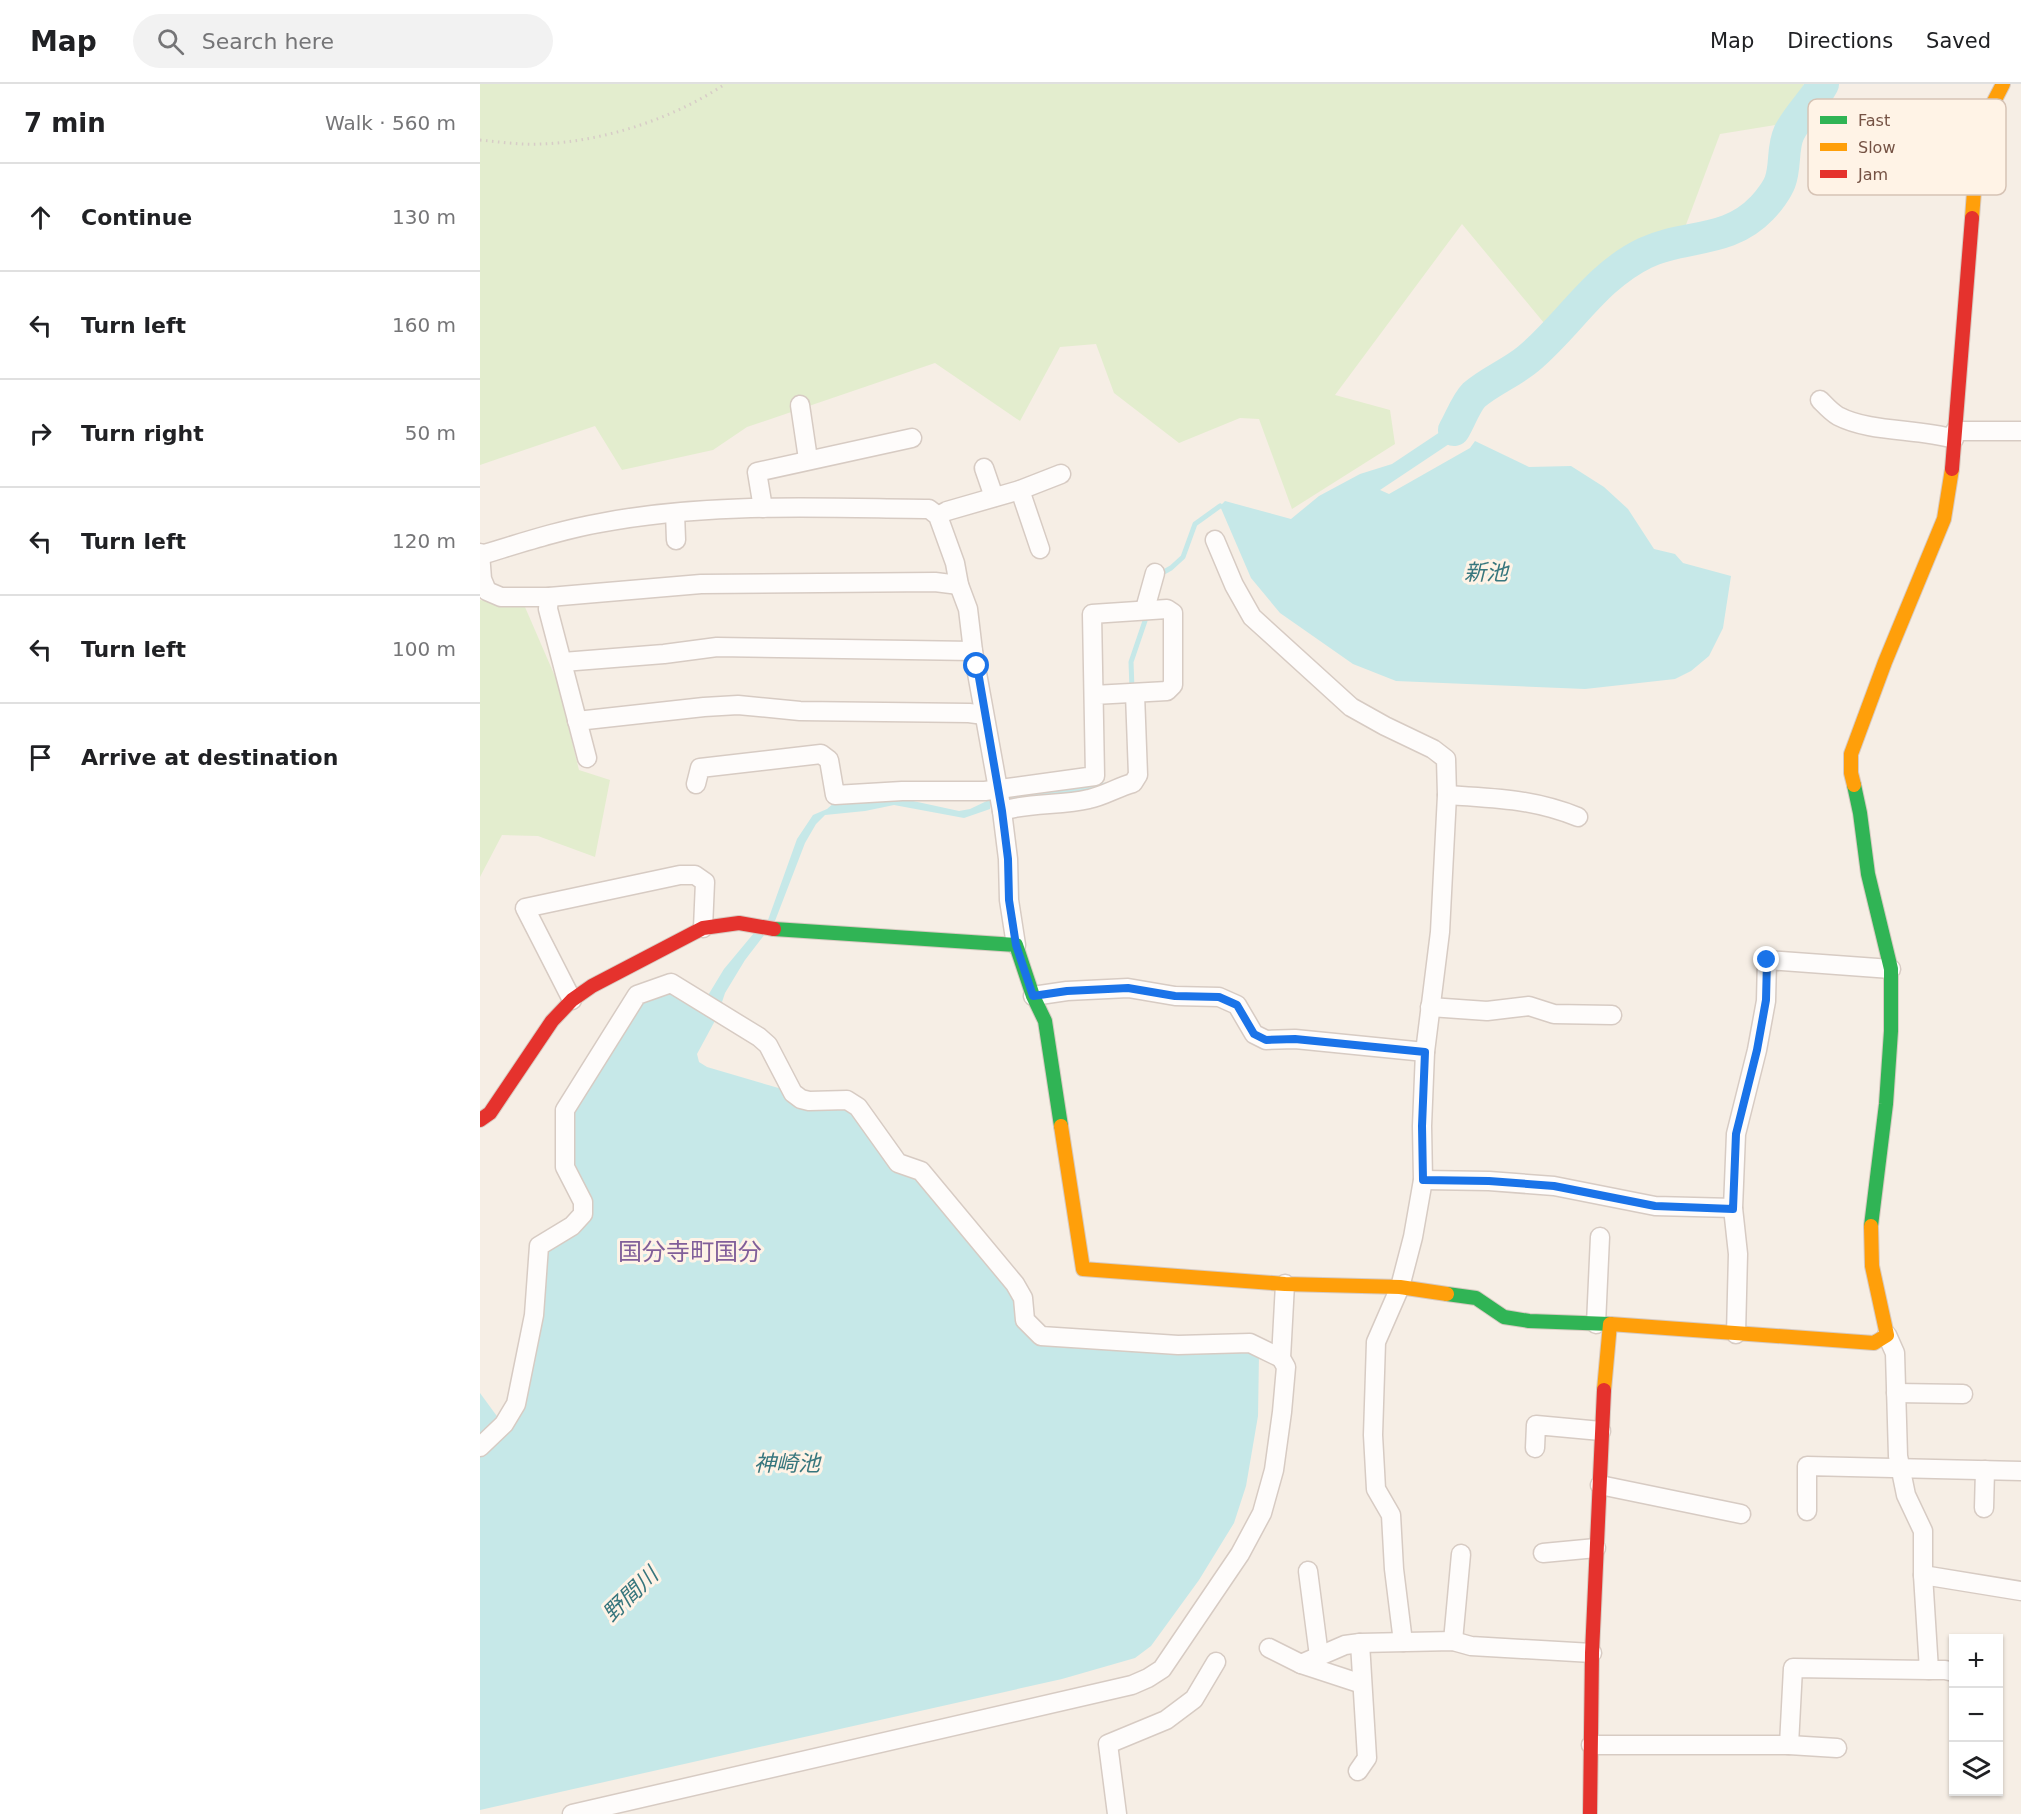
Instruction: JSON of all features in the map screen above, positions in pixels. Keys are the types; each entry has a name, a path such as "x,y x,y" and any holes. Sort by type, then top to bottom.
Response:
{"street":[{"path":"1995,99 2003,84"},
{"path":"1929,1671 1923,1575 1923,1531 1906,1495 1898,1456 1895,1353 1887,1335 1872,1266 1871,1230 1886,1104 1891,1031 1891,969 1868,874 1860,813 1851,773 1851,754 1885,662 1944,519 1951,476 1960,334 1973,195"},
{"path":"1820,400 1836,415 1862,424 1954,435 2021,431"},
{"path":"800,405 808,459"},
{"path":"762,508 757,472 912,438"},
{"path":"984,468 994,497"},
{"path":"938,516 1020,490 1061,474"},
{"path":"1020,490 1040,549"},
{"path":"959,585 935,582 701,584 549,597 501,597 487,591 482,579 481,554 602,522 675,513 762,508 930,509 938,516 968,609 973,651 1000,801 1008,859 1009,900 1016,945 1033,996 1045,1021 1083,1269 1285,1284 1400,1287 1476,1298 1504,1317 1528,1322 1603,1324 1874,1343 1887,1335"},
{"path":"675,513 676,540"},
{"path":"1215,540 1234,585 1251,617 1351,707 1433,749 1446,759 1448,795 1440,932 1425,1052 1422,1126 1423,1180 1413,1237 1400,1287 1376,1342 1373,1435 1376,1489 1391,1515 1394,1569 1403,1642"},
{"path":"1145,609 1155,573"},
{"path":"549,597 548,609 587,758"},
{"path":"1000,801 1095,776 1092,615 1145,609 1167,609 1173,613 1173,685 1167,691 1094,695"},
{"path":"563,662 664,654 717,647 973,651"},
{"path":"696,784 700,768 821,754 830,760 835,795 902,791 985,791 1015,807 1090,799 1114,788 1133,783 1138,775 1135,694"},
{"path":"577,721 738,705 800,711 984,715"},
{"path":"1448,795 1515,799 1555,808 1578,818"},
{"path":"572,1000 525,908 680,875 695,875 705,882 703,928"},
{"path":"480,1120 490,1113 552,1021 572,1000 592,986 703,928 739,923 772,929 1016,945"},
{"path":"1736,1334 1738,1254 1733,1209 1736,1134 1757,1050 1766,1000 1767,960 1891,969"},
{"path":"481,1445 504,1424 516,1404 534,1315 539,1246 572,1226 583,1214 583,1202 565,1167 565,1110 637,995 672,983 768,1045 793,1093 801,1099 809,1101 847,1100 858,1107 898,1163 921,1171 1015,1284 1023,1298 1025,1320 1041,1336 1178,1346 1250,1343 1281,1358"},
{"path":"1033,996 1067,991 1128,988 1175,996 1219,997 1237,1005 1254,1034 1266,1040 1295,1039 1425,1052"},
{"path":"1430,1007 1487,1011 1530,1006 1554,1014 1611,1015"},
{"path":"1423,1180 1489,1181 1554,1186 1655,1206 1733,1209"},
{"path":"1590,1814 1592,1653 1601,1431 1607,1345 1603,1324 1600,1237"},
{"path":"572,1814 1132,1685 1162,1669 1240,1554 1262,1513 1274,1470 1282,1412 1286,1367 1281,1358 1285,1284"},
{"path":"1896,1393 1963,1394"},
{"path":"1535,1448 1536,1425 1601,1431"},
{"path":"1807,1511 1807,1466 2021,1471"},
{"path":"1984,1508 1985,1470"},
{"path":"1600,1485 1741,1514"},
{"path":"1543,1553 1596,1548"},
{"path":"1453,1641 1461,1554"},
{"path":"1308,1571 1319,1656"},
{"path":"1923,1575 2021,1591"},
{"path":"1301,1664 1346,1645 1360,1643 1453,1641 1471,1646 1592,1653"},
{"path":"1358,1771 1367,1758 1360,1643"},
{"path":"1269,1648 1301,1664 1362,1684"},
{"path":"1117,1814 1108,1744 1166,1720 1176,1713 1194,1699 1216,1662"},
{"path":"1790,1745 1793,1668 1949,1672"},
{"path":"1591,1745 1790,1745 1837,1748"}],"path":[{"path":"480,141 538,144 588,140 700,101 725,84"}],"green space":[{"path":"480,84 1804,84 1781,124 1720,134 1684,230 1639,243 1544,323 1462,224 1335,395 1390,410 1395,444 1292,509 1259,419 1240,418 1179,443 1114,393 1096,344 1060,347 1020,421 935,363 747,427 713,450 622,470 595,426 480,465"},
{"path":"480,600 525,607 557,681 579,770 610,780 595,857 538,836 502,835 480,877"}],"water":[{"name":"新池","path":"1449,426 1461,436 1380,490 1389,494 1470,448 1475,441 1529,467 1571,466 1604,487 1628,509 1654,549 1675,554 1683,563 1731,576 1723,628 1709,656 1691,671 1675,679 1585,689 1396,681 1353,664 1280,613 1251,578 1220,506 1225,501 1291,519 1319,496 1360,474 1392,464"},
{"name":"神崎池","path":"890,796 959,811 970,809 991,799 990,809 964,818 894,805 825,815 816,824 805,843 775,921 745,960 725,993 717,1017 697,1054 699,1062 707,1067 845,1105 916,1173 1011,1287 1024,1330 1238,1348 1259,1354 1258,1416 1246,1486 1234,1523 1199,1580 1151,1646 1135,1658 1062,1679 480,1810 480,1455 508,1427 546,1252 582,1230 589,1216 574,1161 571,1117 637,1002 659,990 707,997 724,969 768,920 797,839 813,815 827,809 835,802"},
{"path":"480,1393 499,1419 480,1437"}],"waterway":[{"path":"1813,99 1823,84"},
{"path":"1454,430 1474,395 1528,359 1597,288 1627,263 1660,247 1735,228 1762,208 1780,182 1789,133 1808,105"},
{"path":"1161,578 1162,573 1183,557 1195,524 1220,506"},
{"path":"1132,689 1131,662 1147,615"},
{"path":"1003,801 1106,785"}],"traffic: fast":[{"path":"1854,785 1868,874 1891,969 1891,1031 1886,1104 1871,1226"},
{"path":"774,929 1016,945 1033,996 1045,1021 1061,1126"},
{"path":"1447,1294 1476,1298 1504,1317 1529,1321 1610,1324"}],"traffic: slow":[{"path":"1995,99 2003,84"},
{"path":"1972,218 1974,195"},
{"path":"1854,785 1851,773 1851,754 1885,662 1944,519 1952,469"},
{"path":"1061,1126 1083,1269 1285,1284 1400,1287 1447,1294"},
{"path":"1604,1390 1610,1324 1874,1343 1887,1335 1872,1266 1871,1226"}],"traffic: jam":[{"path":"1952,469 1972,218"},
{"path":"480,1120 490,1113 552,1021 572,1000 592,986 703,928 739,923 774,929"},
{"path":"1590,1814 1592,1653 1604,1390"}],"district":[{"name":"国分寺町国分","path":"690,1252"}],"route":[{"path":"977,666 1002,811 1008,859 1009,900 1016,945 1033,996 1067,991 1128,988 1175,996 1219,997 1237,1005 1254,1034 1266,1040 1295,1039 1425,1052 1422,1126 1423,1180 1489,1181 1554,1186 1655,1206 1733,1209 1736,1134 1757,1050 1766,1000 1767,960"}],"water label":[{"name":"野間川","path":"630,1594"}]}
